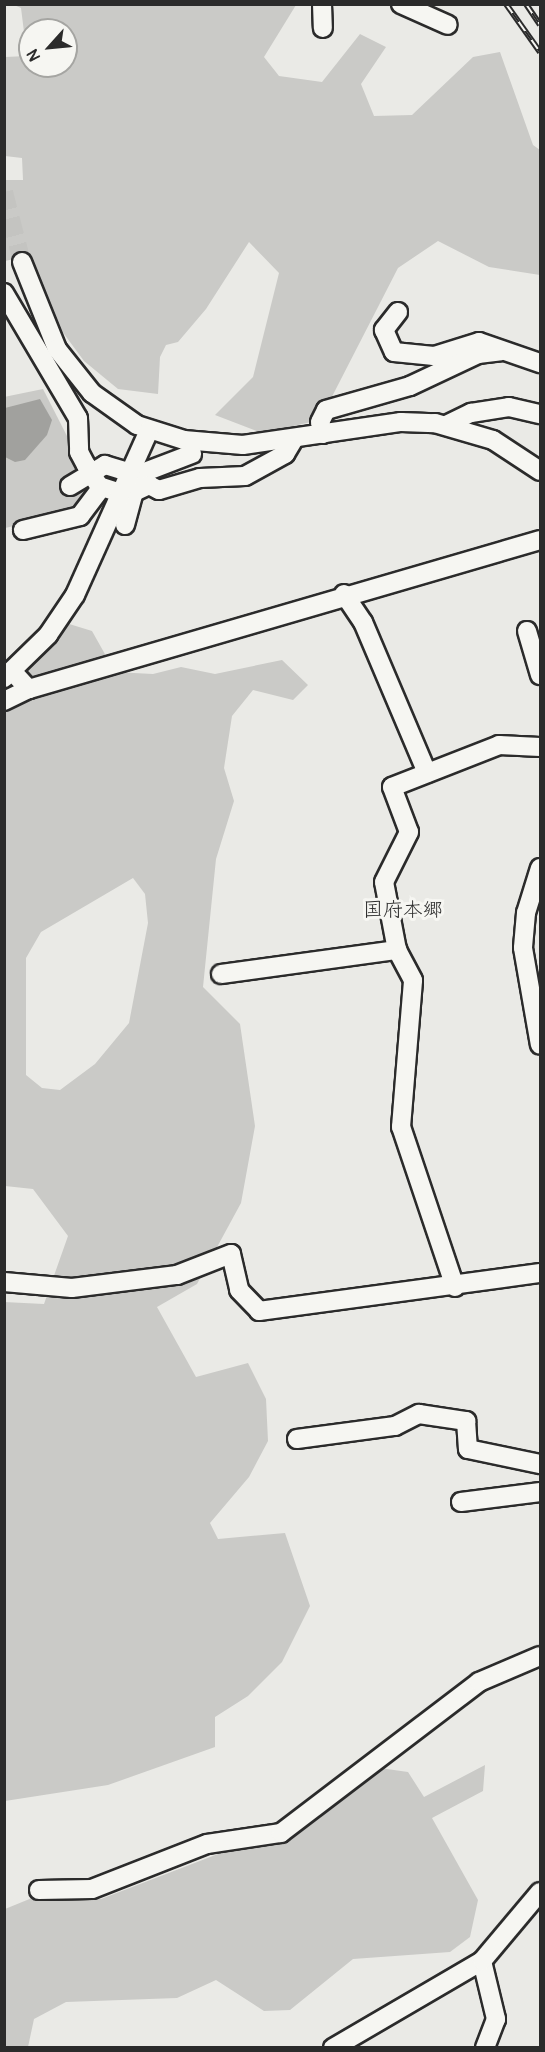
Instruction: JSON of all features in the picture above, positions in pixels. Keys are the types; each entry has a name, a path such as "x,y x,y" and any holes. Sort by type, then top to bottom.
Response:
{"street":[{"path":"322,4 323,28"},
{"path":"401,4 448,25"},
{"path":"22,262 44,324 74,372 111,408 149,430 223,444 294,439 401,422 446,424 493,440 540,471"},
{"path":"4,293 78,418 79,452 97,480 121,493"},
{"path":"398,312 384,330 394,352 434,356 479,342 540,363"},
{"path":"323,434 320,422 326,410 410,386 478,354 501,351"},
{"path":"446,424 508,407 540,414"},
{"path":"29,689 8,674 48,634 75,595 149,430"},
{"path":"125,525 134,492 149,485 159,490 200,478 245,476 285,454 294,439"},
{"path":"23,530 80,516 105,465 130,473 192,454"},
{"path":"70,486 97,480"},
{"path":"4,701 29,689 344,594 540,540"},
{"path":"344,594 363,622 427,773"},
{"path":"527,631 540,675"},
{"path":"455,1287 400,1127 413,980 397,950 384,882 409,832 392,787 499,745 540,747"},
{"path":"540,870 526,913 523,948 540,1045"},
{"path":"220,974 397,950"},
{"path":"4,1282 72,1288 177,1275 231,1254 239,1290 259,1311 455,1287 540,1273"},
{"path":"297,1439 395,1426 418,1414 466,1421 468,1449 540,1464"},
{"path":"461,1502 540,1492"},
{"path":"39,1890 92,1889 207,1844 281,1833 479,1682 540,1656"},
{"path":"333,2048 482,1961 540,1892"},
{"path":"482,1961 496,2019 485,2048"}],"shaded area":[{"path":"14,5 296,5 264,57 279,76 322,82 360,34 386,47 361,84 374,116 412,115 473,57 500,52 533,145 540,150 540,275 489,267 438,241 398,268 320,420 262,433 215,415 253,377 279,273 249,242 206,309 178,342 166,345 160,357 158,394 118,389 84,361 56,323 28,256 5,261 5,180 23,180 22,158 5,156 5,57 18,56 18,78 78,78 78,18 22,18 21,8"},
{"path":"43,389 92,485 86,510 5,528 4,397"},
{"path":"40,399 52,420 47,435 25,460 15,462 5,457 5,408"},
{"path":"66,623 92,631 115,672 153,674 181,667 215,674 282,660 308,685 293,700 253,690 232,716 224,768 234,801 216,859 203,987 240,1024 255,1126 241,1203 197,1284 157,1307 196,1377 248,1363 266,1399 268,1441 249,1477 210,1523 218,1539 285,1533 310,1606 282,1662 248,1696 215,1717 215,1747 108,1785 5,1801 4,1302 44,1304 68,1236 33,1189 5,1186 5,707 37,656","holes":["133,878 145,894 148,923 129,1023 95,1064 60,1090 42,1088 26,1075 26,958 41,932"]},
{"path":"359,1765 408,1772 424,1797 485,1765 483,1791 432,1818 478,1900 470,1937 450,1952 353,1959 290,2010 264,2011 216,1980 177,1998 66,2002 34,2019 28,2047 5,2048 5,1909 32,1898 101,1899 218,1854 284,1841"}],"tunnel":[{"path":"4,192 22,262"}],"railway":[{"path":"506,4 540,52"},
{"path":"526,4 540,25"}],"district":[{"name":"国府本郷","path":"403,909"}]}
